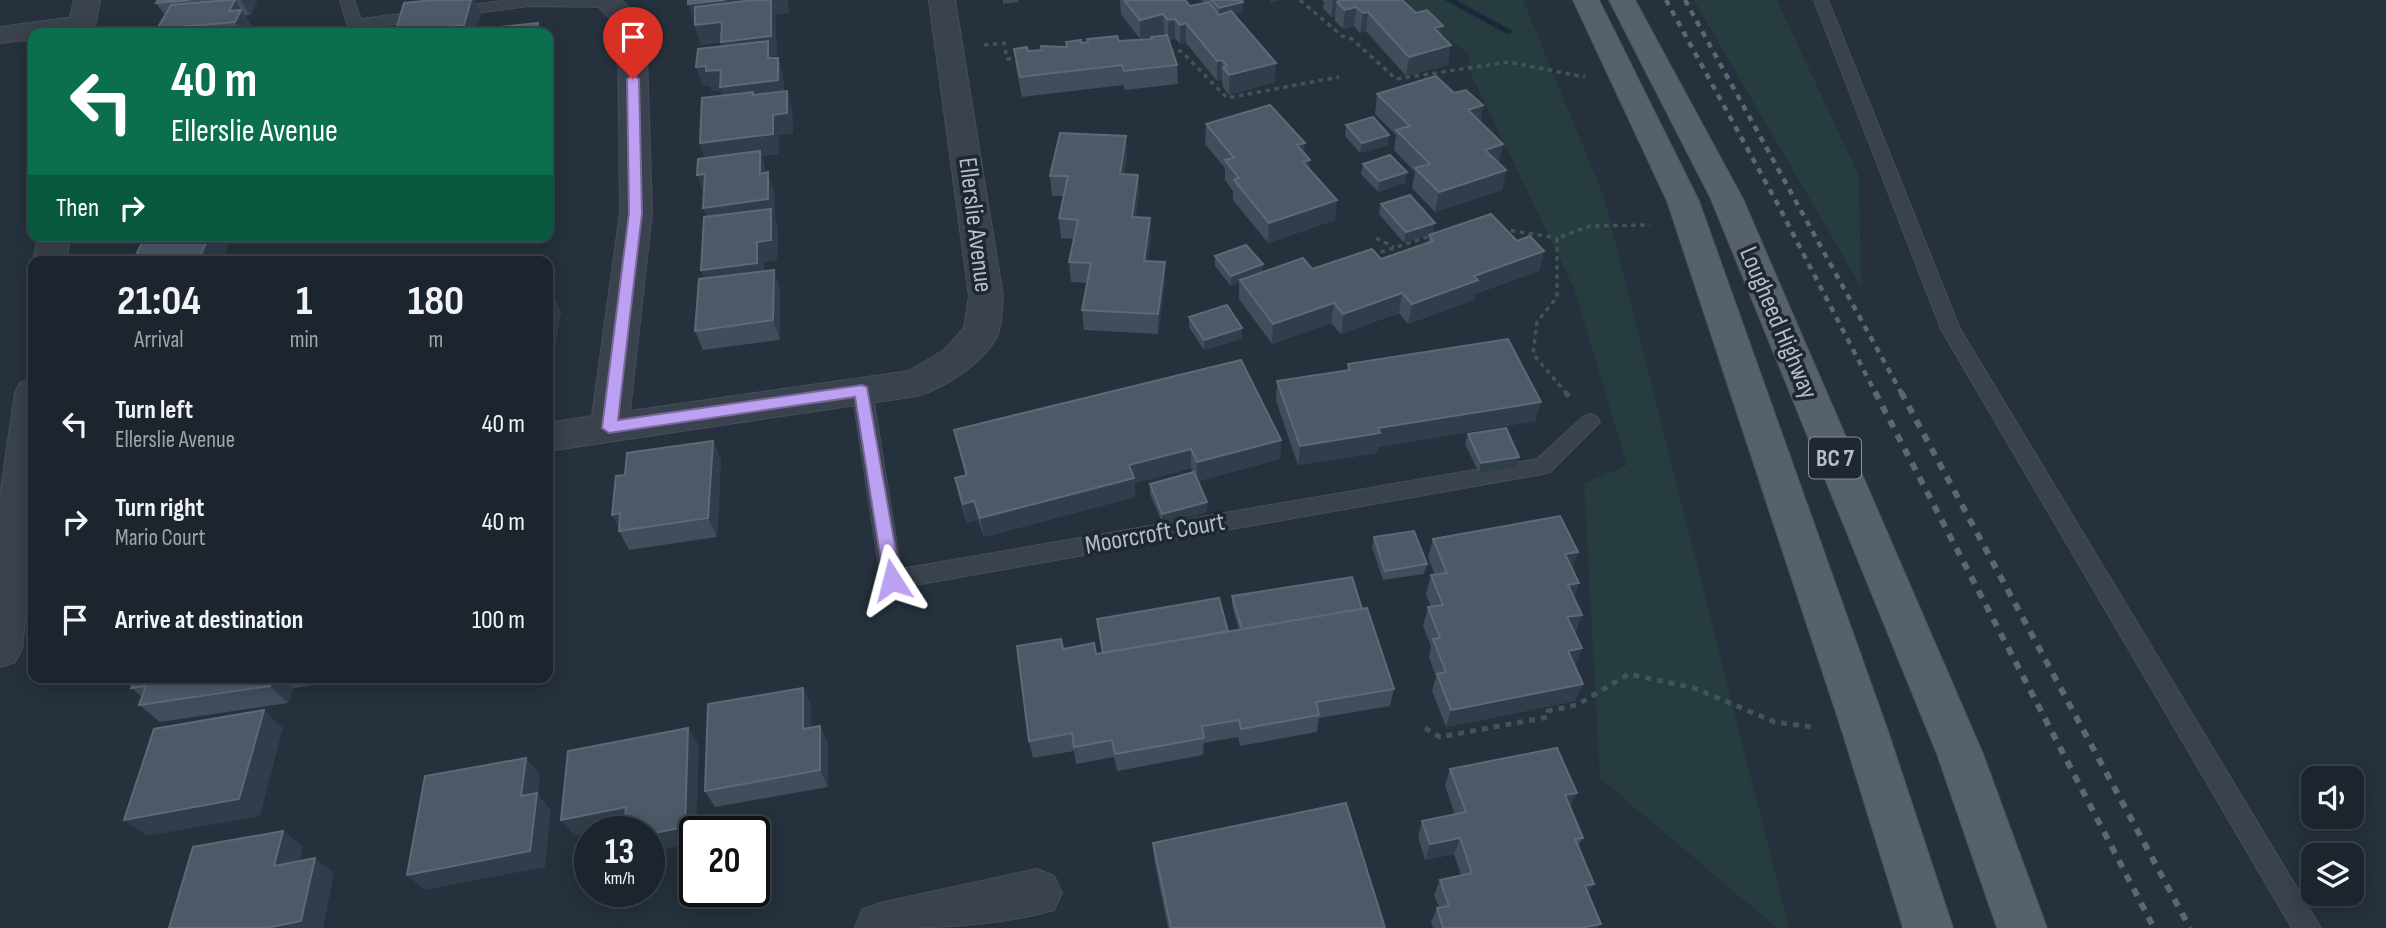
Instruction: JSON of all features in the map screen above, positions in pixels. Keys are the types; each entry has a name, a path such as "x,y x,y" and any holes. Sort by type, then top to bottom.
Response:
{"main road":[{"name":"Lougheed Highway","path":"1586,0 1683,201 1866,734 1928,928"},
{"name":"Lougheed Highway","path":"1622,0 1732,212 1960,754 2022,928"}],"street":[{"name":"Ellerslie Avenue","path":"553,436 918,383 957,359 981,332 986,296 942,0"},
{"path":"609,3 632,25 636,213 609,428"},
{"path":"36,28 83,19"},
{"path":"0,35 28,30"},
{"path":"0,649 25,512 28,467"},
{"path":"880,928 1037,893"}],"lane":[{"path":"347,0 356,28 529,2 609,3"},
{"path":"1821,0 1951,328 2307,928"},
{"name":"Moorcroft Court","path":"862,391 892,580 1543,466 1590,422"}],"path":[{"path":"1300,0 1342,36 1352,38 1396,79 1508,62 1589,78"},
{"path":"982,45 1004,43 1007,59 1021,58"},
{"path":"1168,50 1181,51 1227,98 1339,77"},
{"path":"1360,258 1465,222 1478,225"},
{"path":"1491,227 1557,238 1590,226 1650,225"},
{"path":"1376,238 1394,247"},
{"path":"1557,238 1557,297 1538,322 1533,354 1590,422"},
{"path":"1425,728 1440,737 1548,717 1548,711 1577,705 1629,674 1693,688 1775,722 1812,727"}],"green space":[{"path":"1401,0 1523,0 1604,197 1789,928 1777,928 1600,778 1584,483 1627,465 1574,288 1468,68 1470,56"},
{"path":"1694,0 1777,0 1859,176 1861,287"}],"building":[{"path":"158,0 190,0 156,3"},
{"path":"235,0 229,11 241,10 235,22 158,28 171,5"},
{"path":"471,0 464,25 438,28 396,28 404,3"},
{"path":"688,0 725,0 688,4"},
{"path":"771,0 771,36 721,42 722,22 695,25 695,7"},
{"path":"1124,0 1185,0 1190,6 1209,2 1219,15 1231,11 1276,63 1229,75 1223,68 1227,66 1222,60 1217,61 1186,23 1180,25 1175,19 1168,20 1163,14 1140,20"},
{"path":"1211,0 1241,0 1243,2 1219,8"},
{"path":"1402,0 1416,13 1427,10 1443,26 1434,28 1451,45 1409,57 1368,12 1363,13 1356,7 1345,10 1337,2"},
{"path":"538,23 537,28 490,28"},
{"path":"1167,35 1177,65 1124,71 1122,65 1020,77 1014,49 1027,47 1028,51 1042,50 1041,46 1067,47 1066,42 1081,40 1081,43 1088,42 1087,39 1117,36 1119,41 1152,39 1151,37"},
{"path":"768,41 768,58 778,58 778,80 720,87 721,70 706,71 706,66 696,67 698,49"},
{"path":"1436,76 1454,93 1466,90 1483,105 1468,110 1503,144 1485,150 1506,170 1439,192 1415,168 1430,164 1396,130 1410,126 1377,94"},
{"path":"787,91 787,113 773,115 773,134 700,143 702,98"},
{"path":"1270,105 1305,143 1297,145 1310,160 1303,162 1337,200 1269,223 1234,180 1239,178 1225,160 1234,158 1206,124"},
{"path":"1373,117 1389,135 1362,143 1346,125"},
{"path":"1060,133 1126,136 1120,174 1138,175 1132,217 1150,218 1144,261 1165,262 1158,314 1082,310 1091,263 1069,262 1078,220 1059,218 1068,176 1050,176"},
{"path":"760,151 760,174 768,172 768,199 703,208 705,174 697,175 698,159"},
{"path":"1390,155 1407,172 1379,181 1363,164"},
{"path":"1410,195 1435,223 1406,232 1381,204"},
{"path":"771,209 771,240 757,242 757,263 701,270 704,217"},
{"path":"1491,214 1517,241 1530,236 1544,251 1474,276 1478,280 1412,304 1402,293 1343,314 1334,303 1273,324 1240,280 1303,258 1312,269 1372,249 1381,259 1433,241 1429,235"},
{"path":"142,242 206,242 200,256 136,256"},
{"path":"1246,245 1263,264 1231,276 1215,256"},
{"path":"774,270 773,320 695,331 699,279"},
{"path":"1227,305 1242,328 1204,340 1189,317"},
{"path":"1508,339 1541,402 1378,428 1380,433 1300,446 1277,381 1350,370 1348,364"},
{"path":"1241,360 1281,440 1197,462 1191,449 1129,465 1134,478 980,518 974,501 963,504 955,478 967,475 954,430"},
{"path":"1506,428 1519,457 1481,463 1468,434"},
{"path":"713,441 708,518 619,531 620,513 612,515 616,476 625,475 627,453"},
{"path":"1194,472 1207,502 1162,514 1150,484"},
{"path":"1560,516 1578,552 1565,554 1579,583 1568,585 1582,615 1567,617 1582,648 1568,651 1583,684 1451,710 1437,674 1446,672 1433,639 1440,638 1428,607 1443,605 1431,575 1447,573 1433,539"},
{"path":"1414,531 1427,564 1385,571 1374,537"},
{"path":"1352,577 1362,609 1242,629 1232,596"},
{"path":"1219,598 1228,631 1103,653 1097,619"},
{"path":"1367,608 1394,689 1316,702 1319,715 1241,729 1239,720 1202,726 1204,738 1115,754 1112,740 1074,747 1072,733 1029,741 1017,646 1061,639 1063,649 1094,643 1096,654"},
{"path":"133,683 271,683 270,686 139,705 146,686 131,688"},
{"path":"803,688 803,729 820,726 820,770 705,791 708,704"},
{"path":"264,710 239,799 124,820 154,729"},
{"path":"688,728 685,816 679,816 679,828 665,831 665,816 625,816 626,807 561,820 568,751"},
{"path":"1557,748 1577,793 1565,795 1583,838 1575,839 1594,884 1585,886 1601,924 1587,928 1443,928 1437,908 1449,906 1440,880 1472,873 1460,838 1430,844 1422,821 1466,812 1450,769"},
{"path":"526,758 521,796 537,793 530,851 407,875 425,776"},
{"path":"1346,803 1385,928 1171,928 1153,843"},
{"path":"283,831 274,866 315,858 301,921 266,928 169,928 193,847"}],"waterway":[{"path":"1449,0 1510,32"}],"railway":[{"path":"1666,0 1776,201 1876,394"},
{"path":"1685,0 1902,394"},
{"path":"1875,392 2154,928"},
{"path":"1901,392 2190,928"}],"route":[{"path":"633,79 636,213 609,428 862,391 892,580"}]}
